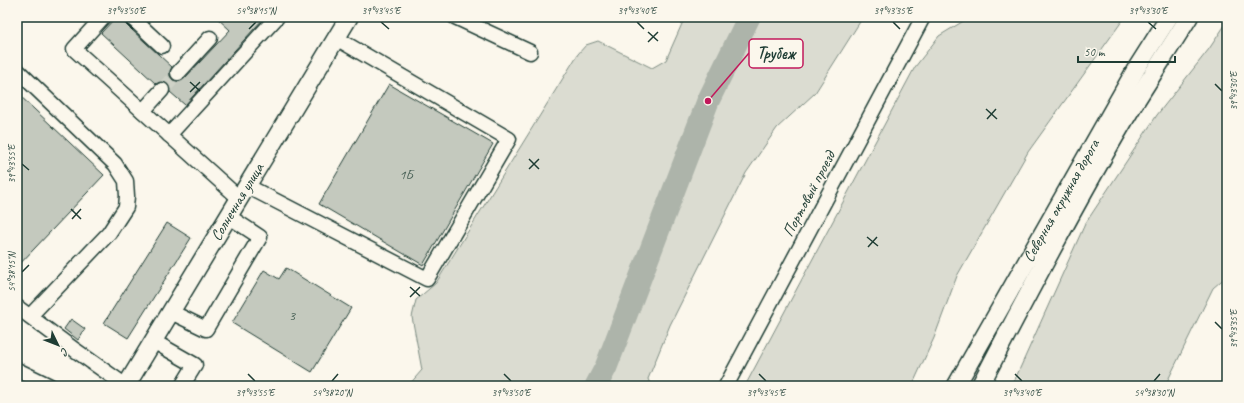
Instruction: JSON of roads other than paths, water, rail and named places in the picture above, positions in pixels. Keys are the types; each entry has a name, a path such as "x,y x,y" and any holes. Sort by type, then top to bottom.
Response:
{"main road":[{"name":"Солнечная улица","path":"126,386 349,17"},
{"name":"Северная окружная дорога","path":"956,386 1136,69 1169,17"},
{"path":"980,386 1026,295 1079,200 1134,105 1189,17"}],"street":[{"path":"103,17 74,49 169,135 243,192 427,279 509,139 336,38"},
{"path":"131,17 162,46"},
{"path":"169,135 277,17"},
{"path":"455,17 530,52"},
{"name":"Портовый проезд","path":"726,386 923,17"},
{"path":"180,66 210,38"},
{"path":"17,70 116,164 126,181 127,196 126,206 109,233 30,316"},
{"path":"143,111 162,90"},
{"path":"171,312 206,329 260,237 228,216"},
{"path":"17,307 126,386"},
{"path":"153,341 194,365 182,386"},
{"path":"17,370 50,386"}],"waterway":[{"path":"596,386 606,367 708,101 749,17"}],"tunnel":[{"path":"162,90 178,73"}],"place":[{"name":"Трубеж","path":"708,101"}]}
